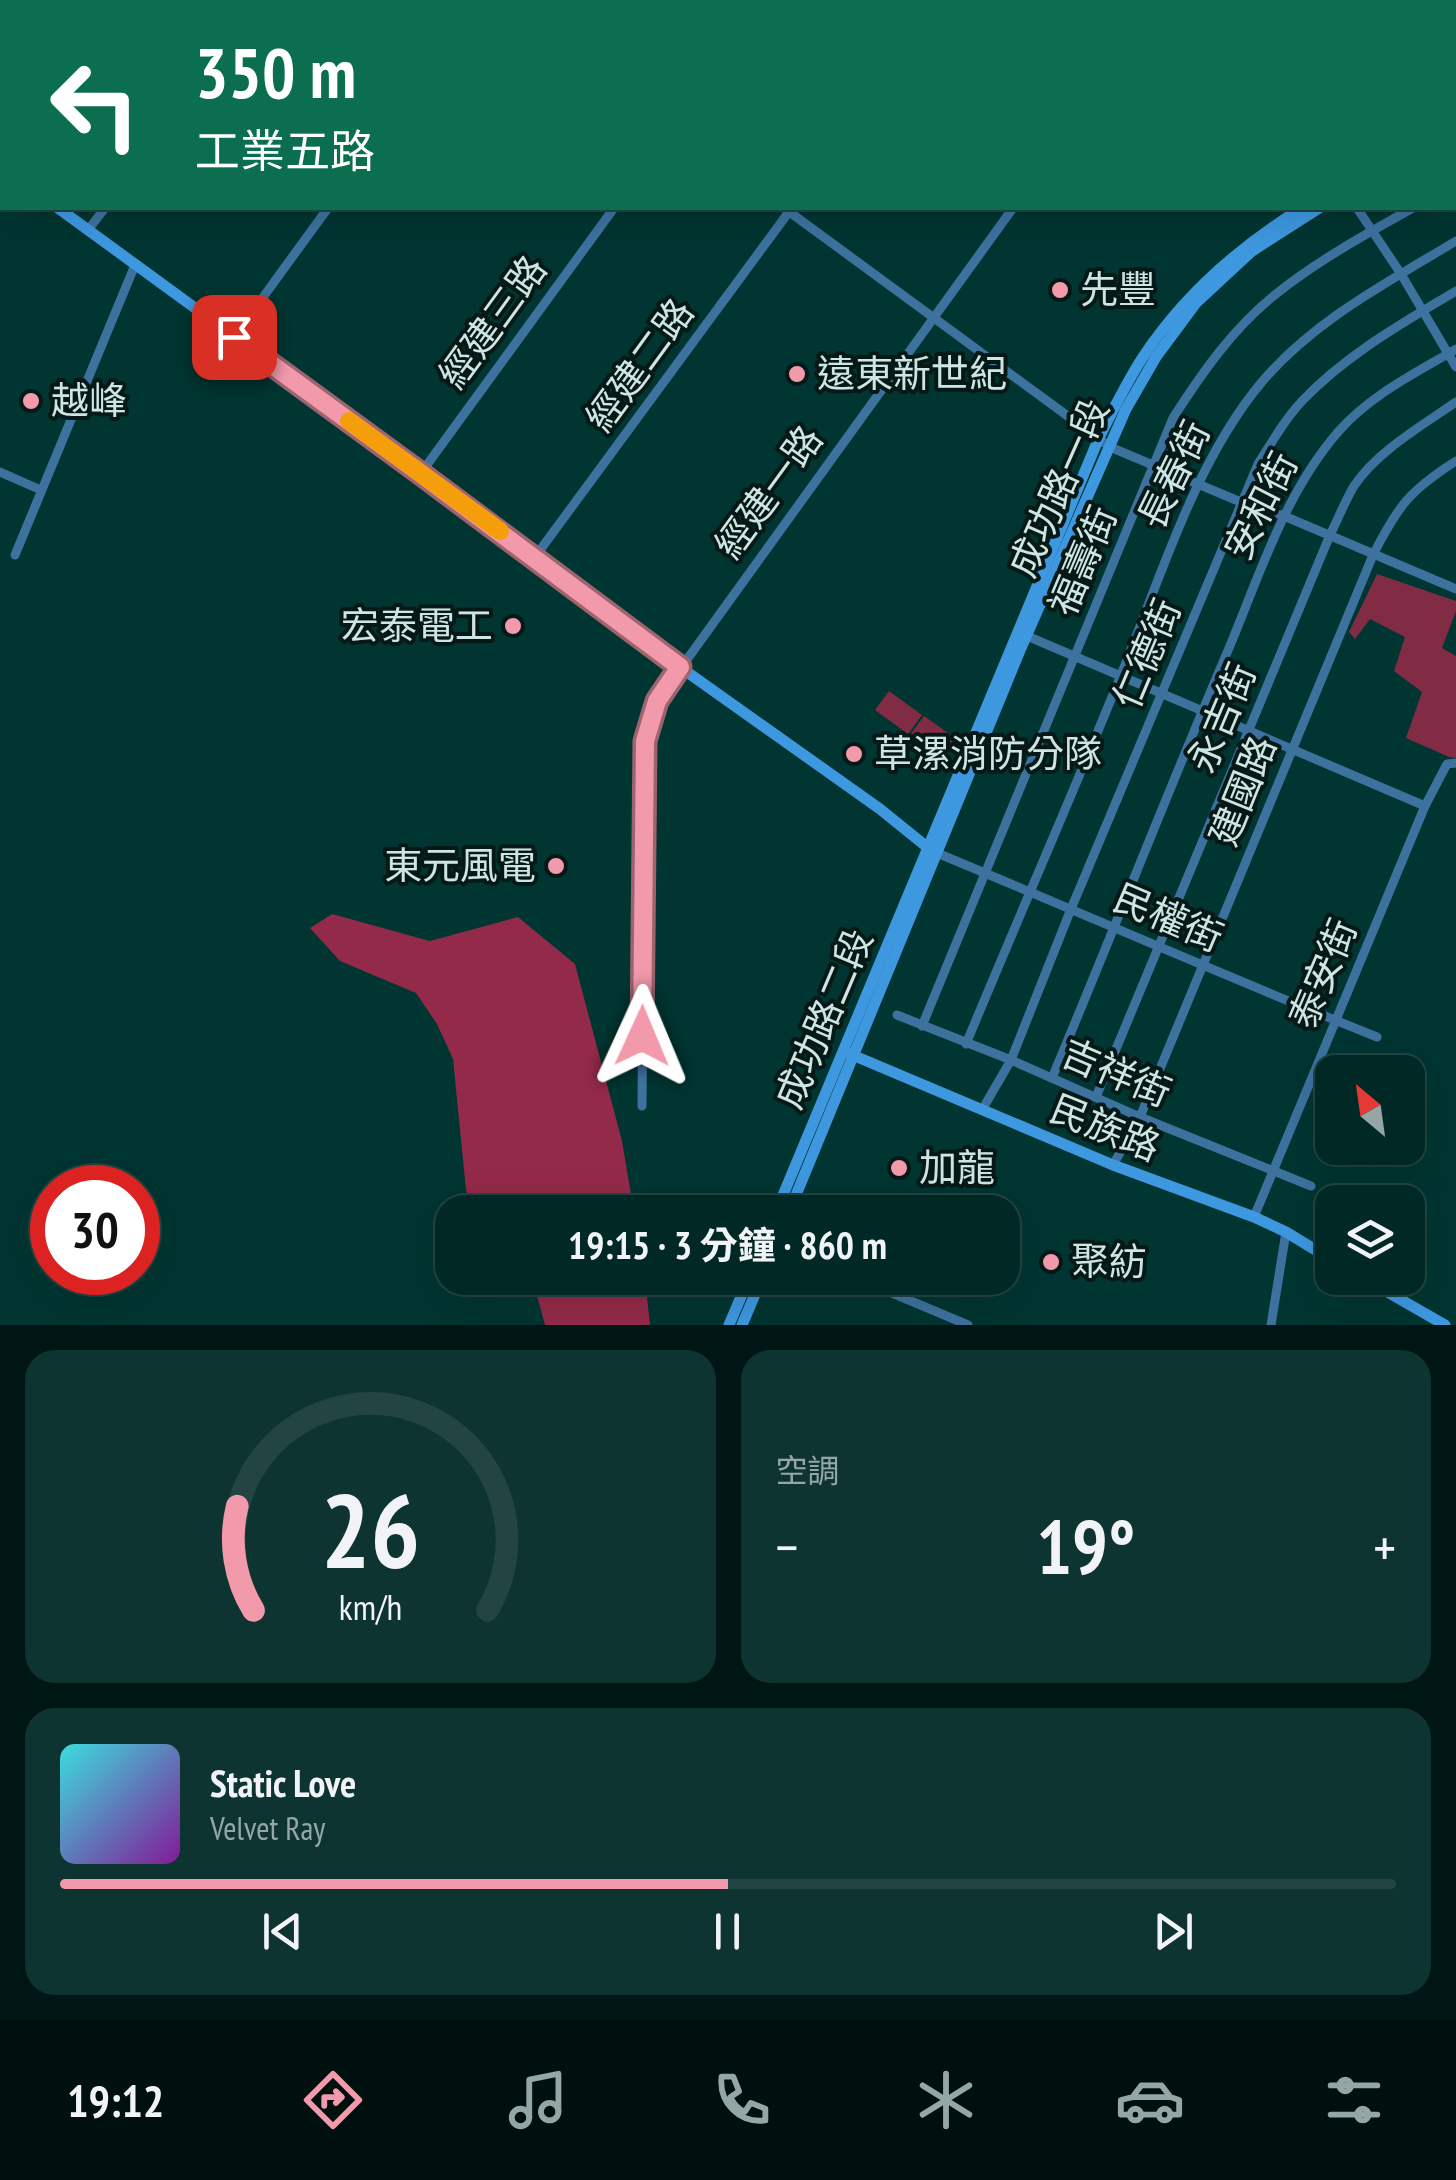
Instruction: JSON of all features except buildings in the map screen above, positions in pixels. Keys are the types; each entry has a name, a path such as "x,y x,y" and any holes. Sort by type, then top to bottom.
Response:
{"street":[{"path":"61,210 932,851"},
{"path":"88,230 103,210"},
{"path":"234,337 327,210"},
{"name":"經建三路","path":"420,473 613,210"},
{"name":"經建二路","path":"535,558 788,210"},
{"path":"790,210 1104,443 1456,590"},
{"name":"經建一路","path":"642,1106 645,741 657,701 1012,210"},
{"name":"成功路一段","path":"932,851 1143,357 1189,299 1245,246 1299,210"},
{"name":"成功路一段","path":"1104,443 1156,356 1196,303 1252,251 1316,210"},
{"path":"1358,210 1422,312 1452,351 1456,366"},
{"name":"福壽街","path":"922,1026 1173,418 1243,325 1275,295 1408,210"},
{"name":"長春街","path":"966,1044 1198,484 1222,440 1262,382 1308,336 1456,241"},
{"path":"16,555 136,265"},
{"name":"仁德街","path":"982,1110 1011,1060 1258,464 1278,430 1326,378 1362,350 1456,291"},
{"name":"安和街","path":"1052,1078 1284,516 1308,470 1352,416 1452,351"},
{"name":"永吉街","path":"1096,1097 1330,535 1355,484 1404,438 1456,402"},
{"name":"建國路","path":"1113,1165 1140,1117 1373,555 1408,496 1456,461"},
{"path":"0,472 42,490"},
{"path":"1022,634 1425,806"},
{"name":"泰安街","path":"1254,1217 1425,806 1447,764 1456,763"},
{"name":"民權街","path":"932,851 1376,1037"},
{"name":"成功路二段","path":"784,1195 932,851"},
{"name":"吉祥街","path":"898,1016 1310,1186"},
{"name":"成功路二段","path":"795,1195 848,1052"},
{"name":"民族路","path":"848,1052 1113,1165 1254,1217 1315,1250"},
{"path":"1271,1325 1286,1232"},
{"path":"728,1325 741,1295"},
{"path":"742,1325 755,1295"},
{"path":"897,1295 968,1325"},
{"path":"1393,1295 1445,1325"}],"shaded area":[{"path":"1377,574 1456,601 1442,648 1456,656 1456,758 1406,738 1422,692 1394,671 1405,637 1370,619 1355,639 1349,632"},
{"path":"889,691 922,715 908,734 875,710"},
{"path":"924,716 958,740 944,759 910,735"},
{"path":"332,914 430,941 518,917 575,964 622,1141 631,1195 468,1195 453,1059 437,1024 416,993 340,961 310,928"},
{"path":"537,1295 647,1295 650,1325 545,1325"}],"slow traffic":[{"path":"349,421 500,531"}],"place":[{"name":"先豐","path":"1060,290"},
{"name":"遠東新世紀","path":"797,374"},
{"name":"越峰","path":"31,401"},
{"name":"宏泰電工","path":"513,626"},
{"name":"草漯消防分隊","path":"854,754"},
{"name":"東元風電","path":"556,866"},
{"name":"加龍","path":"899,1168"},
{"name":"聚紡","path":"1051,1262"}],"route":[{"path":"234,337 680,667 657,701 645,741 642,1036"}]}
